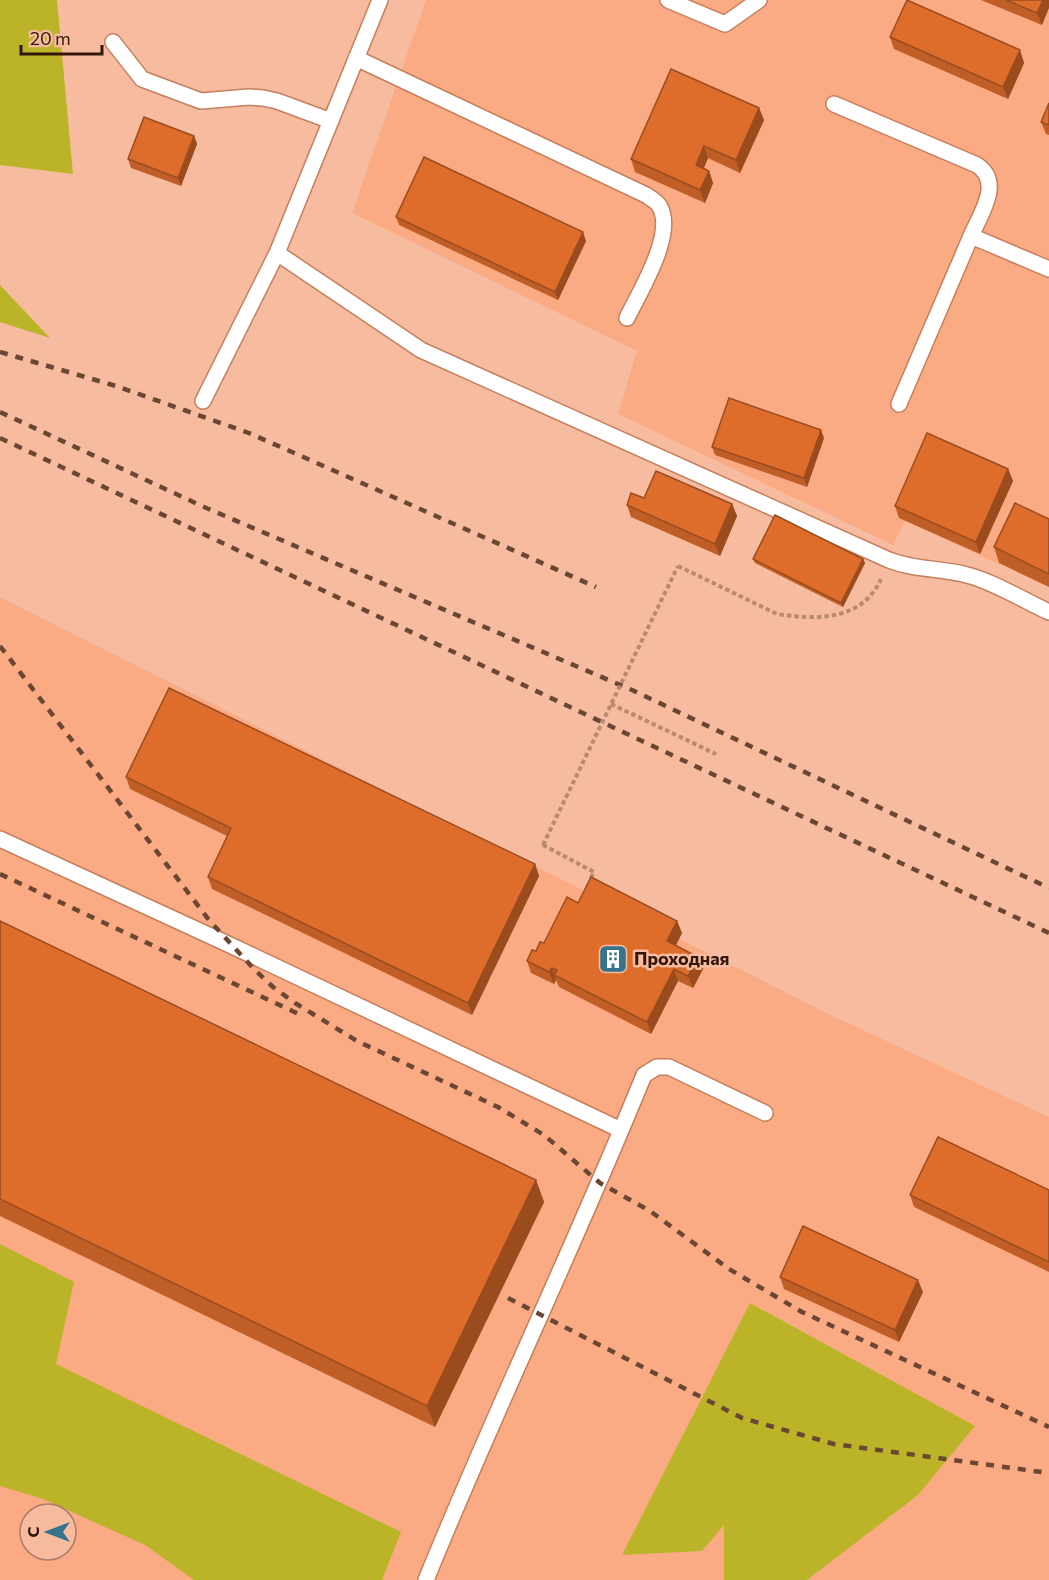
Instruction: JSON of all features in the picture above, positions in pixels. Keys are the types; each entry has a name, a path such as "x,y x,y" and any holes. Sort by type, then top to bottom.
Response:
{"lane":[{"path":"203,401 277,253 380,0"},
{"path":"668,0 725,24 759,0"},
{"path":"112,42 142,78 201,101 262,98 277,101 331,122"},
{"path":"356,58 646,195 660,206 665,224 662,242 627,318"},
{"path":"834,104 977,165 986,171 990,183 988,195 899,404"},
{"path":"971,236 1049,269"},
{"path":"277,253 421,351 900,565 951,571 971,576 1049,612"},
{"path":"0,839 621,1130"},
{"path":"426,1580 535,1326 600,1183 644,1075 657,1067 669,1067 765,1113"}],"path":[{"path":"585,890 594,872 543,845 678,566 777,614 813,618 842,615 874,594 888,560"},
{"path":"611,704 716,754"}],"shaded area":[{"path":"0,0 57,0 73,174 0,165"},
{"path":"426,0 1049,0 1049,587 905,521 893,545 618,414 637,351 352,213"},
{"path":"0,285 50,338 0,322"},
{"path":"0,597 835,1017 1049,1117 1049,1580 0,1580"},
{"path":"0,1244 74,1282 56,1364 401,1532 382,1580 194,1580 145,1545 78,1515 78,1502 50,1502 0,1486"},
{"path":"750,1303 975,1426 918,1495 807,1580 724,1580 724,1525 702,1551 622,1555"}],"building":[{"path":"907,0 1020,50 1003,87 890,37"},
{"path":"1006,0 1043,0 1037,13"},
{"path":"671,69 759,108 736,160 704,146 696,165 709,171 700,190 631,159"},
{"path":"1049,103 1049,125 1041,122"},
{"path":"144,117 194,136 178,178 128,159"},
{"path":"424,157 583,232 555,292 396,217"},
{"path":"729,398 821,430 804,478 712,447"},
{"path":"927,433 1008,469 976,542 895,506"},
{"path":"656,471 732,504 715,544 627,505 631,493 644,498"},
{"path":"1015,503 1049,519 1049,574 994,547"},
{"path":"775,515 863,559 841,603 753,559"},
{"path":"169,688 535,864 468,1003 208,877 231,828 126,777"},
{"name":"Проходная","path":"591,877 677,921 667,941 698,957 688,976 674,969 647,1022 554,975 557,970 552,968 549,972 527,961 532,950 536,951 540,942 544,943 567,897 578,903"},
{"path":"0,921 536,1180 427,1406 0,1199"},
{"path":"938,1137 1049,1190 1049,1262 910,1195"},
{"path":"803,1226 918,1280 895,1330 780,1277"}],"railway":[{"path":"0,352 116,386 249,433 596,587"},
{"path":"0,412 204,507 632,690 1049,888"},
{"path":"0,438 1049,933"},
{"path":"0,646 209,920 273,987 357,1041 498,1107 544,1135 600,1183 650,1211 729,1269 802,1312 1049,1427"},
{"path":"0,874 303,1016"},
{"path":"508,1298 742,1418 834,1444 1049,1473"}],"place":[{"name":"Проходная","path":"613,959"}]}
